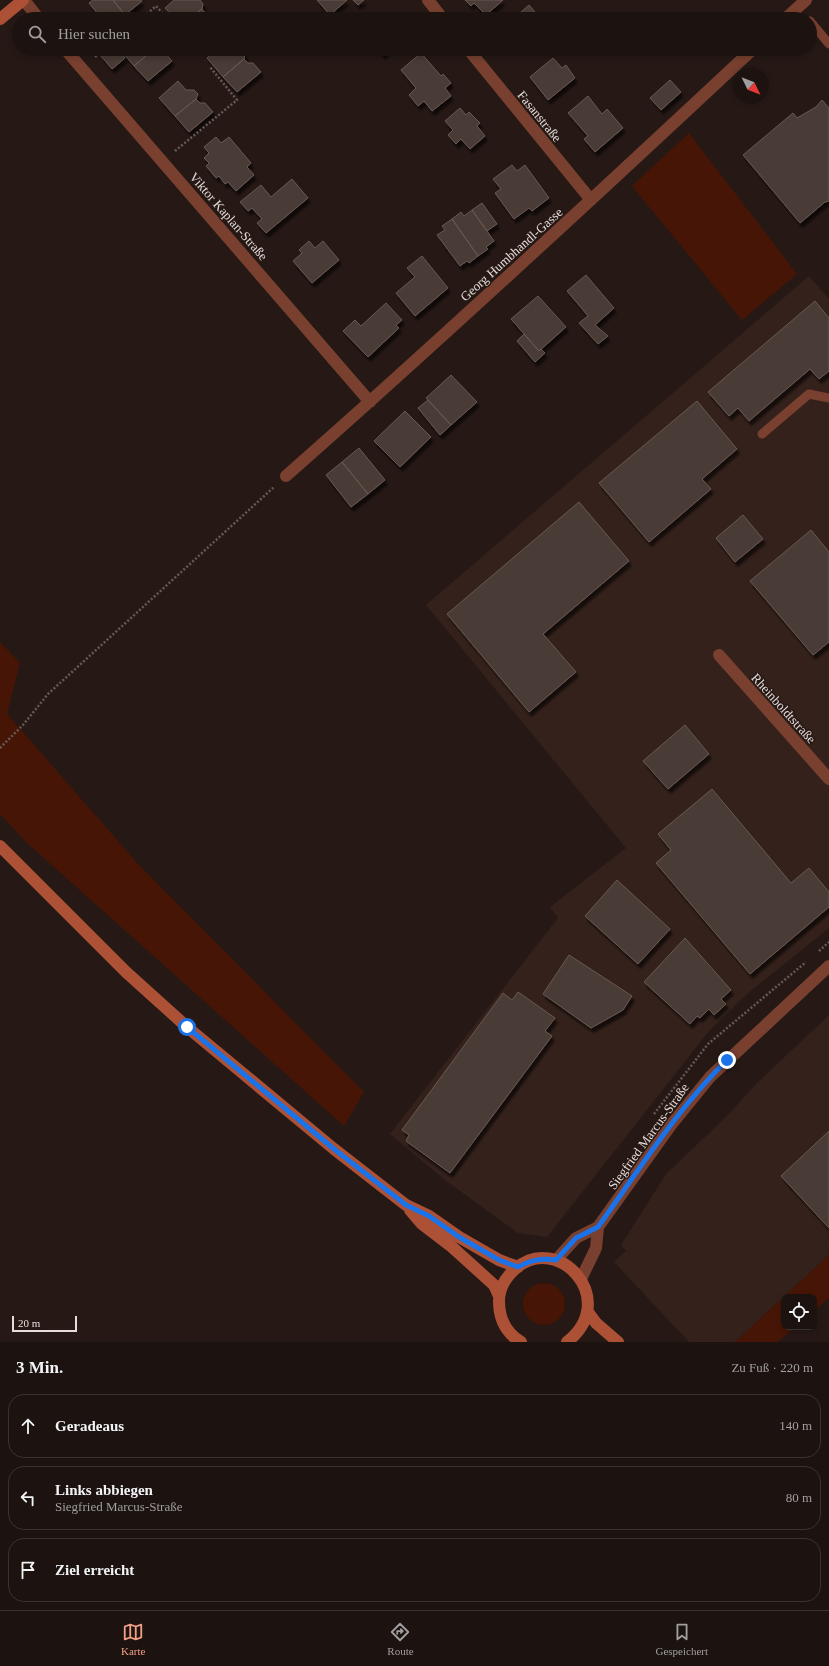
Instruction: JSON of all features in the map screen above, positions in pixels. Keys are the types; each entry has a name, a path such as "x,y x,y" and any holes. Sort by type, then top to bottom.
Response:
{"main road":[{"path":"0,19 23,0"},
{"path":"0,846 126,972 187,1027 334,1149 406,1205 422,1224 452,1247 494,1285 499,1296"},
{"path":"406,1205 429,1216 459,1237 499,1260 518,1267"},
{"path":"521,1342 514,1338 504,1326 499,1311 499,1296 503,1284 509,1274 518,1267 530,1261 543,1259 556,1260 570,1267 581,1279 588,1295 588,1312 584,1324 576,1335 567,1342"},
{"path":"588,1312 596,1323 618,1342"}],"street":[{"path":"23,0 33,12"},
{"path":"428,0 437,12"},
{"path":"791,12 799,2"},
{"name":"Viktor Kaplan-Straße","path":"71,56 370,402"},
{"name":"Fasanstraße","path":"474,56 591,200"},
{"name":"Georg Humbhandl-Gasse","path":"286,476 370,402 591,200 745,56"},
{"name":"Rheinboldtstraße","path":"719,655 829,779"},
{"name":"Siegfried Marcus-Straße","path":"556,1260 576,1238 598,1227 671,1125 710,1077 829,966"},
{"path":"581,1279 596,1248 598,1227"}],"lane":[{"path":"799,2 805,12"},
{"path":"817,30 829,44"},
{"path":"762,434 809,394 829,398"}],"path":[{"path":"149,12 156,6 162,12"},
{"path":"163,161 237,100 210,67"},
{"path":"0,748 23,725 48,694 286,476"},
{"path":"817,952 829,942"},
{"path":"654,1114 708,1044 811,958"}],"shaded area":[{"path":"689,133 797,274 742,320 632,186"},
{"path":"809,276 829,299 829,928 747,994 709,1031 547,1237 518,1233 445,1180 390,1134 558,918 550,907 626,848 426,605"},
{"path":"0,642 20,663 7,714 139,865 364,1092 344,1126 26,842 0,814"},
{"path":"829,1015 829,1255 787,1294 781,1294 781,1299 735,1342 689,1342 614,1262 626,1251 621,1245 666,1174 725,1118 757,1083"},
{"path":"829,1255 829,1298 817,1308 817,1294 787,1294"},
{"path":"540,1283 548,1283 556,1286 562,1292 565,1304 562,1316 556,1322 548,1325 540,1325 532,1322 526,1316 523,1308 523,1300 526,1292 532,1286"},
{"path":"781,1299 781,1330 792,1330 778,1342 735,1342"}],"building":[{"path":"93,0 113,0 123,12 96,12 89,3"},
{"path":"113,0 142,1 129,12 123,12"},
{"path":"174,0 200,0 203,4 202,9 198,12 169,12 165,8"},
{"path":"317,0 347,0 333,12 327,12"},
{"path":"353,0 364,0 358,5"},
{"path":"465,0 503,0 489,12 483,12 474,3 471,6"},
{"path":"529,5 535,12 521,12"},
{"path":"101,56 123,56 125,58 112,69"},
{"path":"126,56 146,56 134,66"},
{"path":"146,56 168,56 172,61 148,81 134,66"},
{"path":"209,56 245,56 244,59 223,77 207,58"},
{"path":"417,56 424,56 441,76 443,74 451,83 445,88 451,96 432,111 424,101 418,106 409,95 416,88 401,70"},
{"path":"553,58 562,68 566,65 575,78 548,100 530,77"},
{"path":"244,59 248,63 253,63 261,72 237,92 223,77"},
{"path":"670,80 681,92 661,110 650,98"},
{"path":"178,81 186,90 194,90 198,94 196,99 175,116 159,98"},
{"path":"588,96 602,114 607,109 623,128 595,152 584,139 588,136 568,113"},
{"path":"196,99 200,103 205,103 213,112 189,132 175,116"},
{"path":"822,100 829,108 829,201 825,202 800,223 743,155 793,113 797,118 816,107"},
{"path":"460,108 466,115 469,112 480,123 477,126 485,136 470,149 461,139 456,144 448,135 453,130 445,121"},
{"path":"216,137 221,143 229,137 251,163 247,167 254,175 236,191 228,182 225,184 219,176 216,178 206,166 209,163 204,158 209,153 204,147"},
{"path":"512,165 517,171 525,165 549,198 532,211 529,208 514,219 495,193 501,189 493,179"},
{"path":"292,179 308,198 266,233 257,223 262,219 252,208 248,211 240,202 261,185 271,197"},
{"path":"482,203 497,224 487,231 472,210"},
{"path":"472,210 494,241 486,247 488,249 478,256 452,219 461,212 464,216"},
{"path":"452,219 478,256 469,263 467,261 460,266 437,235 445,230 442,226"},
{"path":"309,241 315,248 323,241 339,260 312,283 293,261 302,253 299,250"},
{"path":"422,256 448,288 415,316 396,293 415,277 407,268"},
{"path":"586,275 614,308 595,325 608,336 598,344 579,323 588,316 567,291"},
{"path":"538,296 566,327 539,351 511,319"},
{"path":"815,301 829,318 829,371 819,379 810,369 749,421 738,408 729,416 708,392"},
{"path":"386,303 402,320 396,325 399,328 368,357 343,331 355,320 361,326"},
{"path":"524,334 539,351 541,349 545,353 535,362 517,341"},
{"path":"451,375 477,402 451,425 426,398"},
{"path":"428,400 451,425 440,435 418,408"},
{"path":"697,401 737,449 702,479 711,489 649,542 599,483"},
{"path":"405,411 431,437 400,467 374,441"},
{"path":"359,448 385,480 368,494 342,462"},
{"path":"342,462 368,494 351,507 326,475"},
{"path":"579,502 629,561 543,634 576,672 529,712 447,614"},
{"path":"743,515 763,539 735,562 716,538"},
{"path":"811,530 829,552 829,642 813,655 750,581"},
{"path":"685,725 709,754 668,789 643,761"},
{"path":"712,789 791,883 809,868 829,892 829,907 750,974 656,863 671,850 658,834"},
{"path":"617,880 670,929 638,964 585,916"},
{"path":"685,938 731,990 721,999 726,1004 714,1015 709,1009 700,1018 697,1016 690,1024 644,982"},
{"path":"569,955 632,996 623,1010 591,1028 543,994"},
{"path":"518,992 555,1018 545,1031 552,1036 450,1173 406,1141 409,1135 402,1130 503,993 512,1000"},
{"path":"829,1131 829,1228 781,1176"}],"route":[{"path":"187,1027 334,1149 406,1205 429,1216 459,1237 499,1260 518,1267 530,1261 543,1259 556,1260 576,1238 598,1227 691,1099 727,1060"}]}
